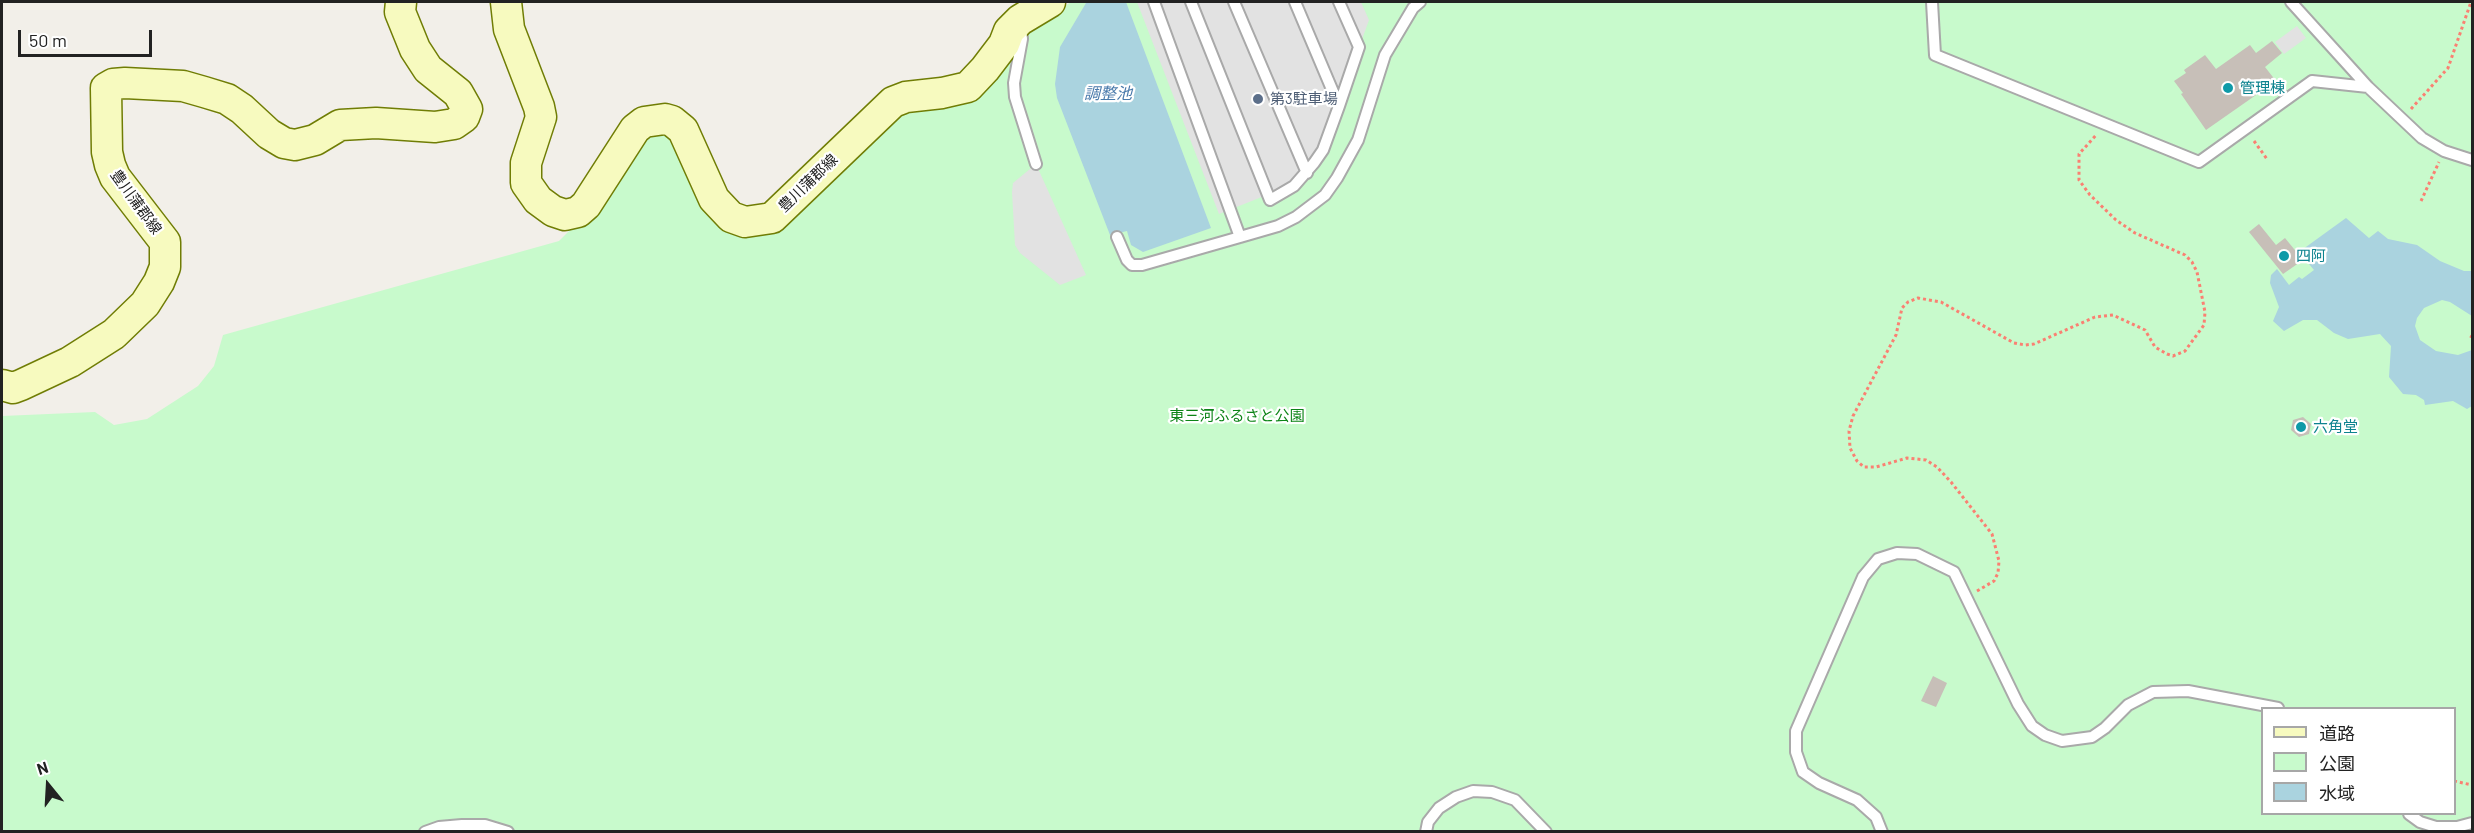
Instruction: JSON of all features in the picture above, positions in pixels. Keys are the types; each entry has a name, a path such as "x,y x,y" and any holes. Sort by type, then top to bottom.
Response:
{"main road":[{"name":"豊川蒲郡線","path":"2,385 13,388 21,385 70,362 114,334 145,304 159,282 165,267 167,250 165,242 115,177 110,165 107,152 106,88 125,82 183,86 204,92 227,99 242,109 269,134 284,143 296,145 315,140 340,125 376,123 435,127 454,124 464,117 467,108 458,93 428,69 415,49 400,12 401,2"},
{"name":"豊川蒲郡線","path":"506,2 509,29 539,106 541,117 526,163 526,183 530,192 538,200 553,211 565,215 578,212 586,205 635,129 644,122 665,119 672,121 683,130 714,199 731,217 746,222 772,218 893,102 906,97 968,87 1004,44 1009,31 1020,20 1050,2"}],"lane":[{"path":"1154,2 1240,237"},
{"path":"1191,2 1270,200 1294,186 1307,172 1323,150 1340,106 1359,46 1339,2"},
{"path":"1234,2 1307,172"},
{"path":"1295,2 1340,106"},
{"path":"1117,237 1127,260 1132,265 1142,266 1278,226 1296,217 1325,195 1358,140 1385,55 1413,8 1420,2"},
{"path":"1932,2 1935,55 2199,162 2312,81 2368,87"},
{"path":"2291,2 2368,87 2422,138 2444,151 2472,160"},
{"path":"1020,20 1023,28 1014,84 1015,97 1036,164"},
{"path":"1882,831 1876,817 1857,800 1819,783 1803,772 1796,752 1796,731 1863,577 1878,560 1897,553 1917,554 1954,572 1968,596 2018,704 2032,726 2046,735 2062,741 2092,737 2105,728 2128,705 2153,692 2188,691 2273,707"},
{"path":"1426,831 1428,822 1439,808 1456,797 1473,791 1492,792 1515,800 1546,831"},
{"path":"2411,815 2420,822 2436,827 2457,827 2472,823"},
{"path":"425,831 439,827 485,825 508,831"}],"path":[{"path":"2402,119 2448,68 2471,2"},
{"path":"1968,596 1994,581 1999,561 1992,534 1951,482 1937,467 1926,460 1907,458 1864,467 1857,461 1850,448 1849,431 1853,416 1896,335 1902,308 1908,302 1918,298 1941,302 2014,343 2034,344 2095,317 2113,315 2145,330 2155,347 2167,354 2173,356 2185,351 2204,325 2205,312 2197,272 2192,262 2185,255 2135,233 2116,220 2090,195 2079,180 2079,154 2104,125"},
{"path":"2246,129 2267,159"},
{"path":"2421,201 2444,151"},
{"path":"2456,781 2472,785"}],"green space":[{"name":"東三河ふるさと公園","path":"1071,2 2472,2 2472,831 2,831 2,416 95,412 114,425 147,419 198,386 214,366 223,335 559,241 586,214 642,130 675,132 748,229 901,107 1009,50 1038,23"}],"shaded area":[{"name":"第3駐車場","path":"1137,2 1361,2 1369,20 1312,177 1219,214"},
{"path":"2297,26 2306,38 2284,54 2275,42"},
{"path":"1036,164 1086,275 1060,285 1020,253 1015,245 1013,183"}],"water":[{"name":"調整池","path":"1126,2 1211,228 1143,252 1131,245 1127,231 1110,235 1057,98 1055,84 1060,47 1086,3"},
{"path":"2346,218 2369,238 2378,231 2388,239 2417,245 2440,261 2464,271 2472,271 2472,316 2450,302 2442,300 2424,308 2415,326 2420,340 2436,351 2458,355 2472,350 2472,406 2467,409 2453,401 2425,405 2424,400 2416,395 2403,394 2389,377 2391,346 2380,334 2348,339 2334,333 2317,320 2303,320 2284,331 2273,321 2279,307 2270,283 2271,275 2277,269 2289,285 2314,270 2299,252"}],"building":[{"name":"管理棟","path":"2272,41 2282,53 2265,67 2276,81 2206,130 2174,81 2186,73 2184,70 2205,55 2216,69 2250,45 2256,53"},
{"name":"四阿","path":"2259,224 2276,245 2285,238 2303,260 2283,274 2249,232"},
{"name":"六角堂","path":"2303,417 2311,424 2309,434 2299,437 2291,430 2293,420"},
{"path":"1933,676 1947,683 1936,707 1921,701"}],"place":[{"name":"管理棟","path":"2228,88"},
{"name":"第3駐車場","path":"1258,99"},
{"name":"四阿","path":"2284,256"},
{"name":"六角堂","path":"2301,427"}]}
